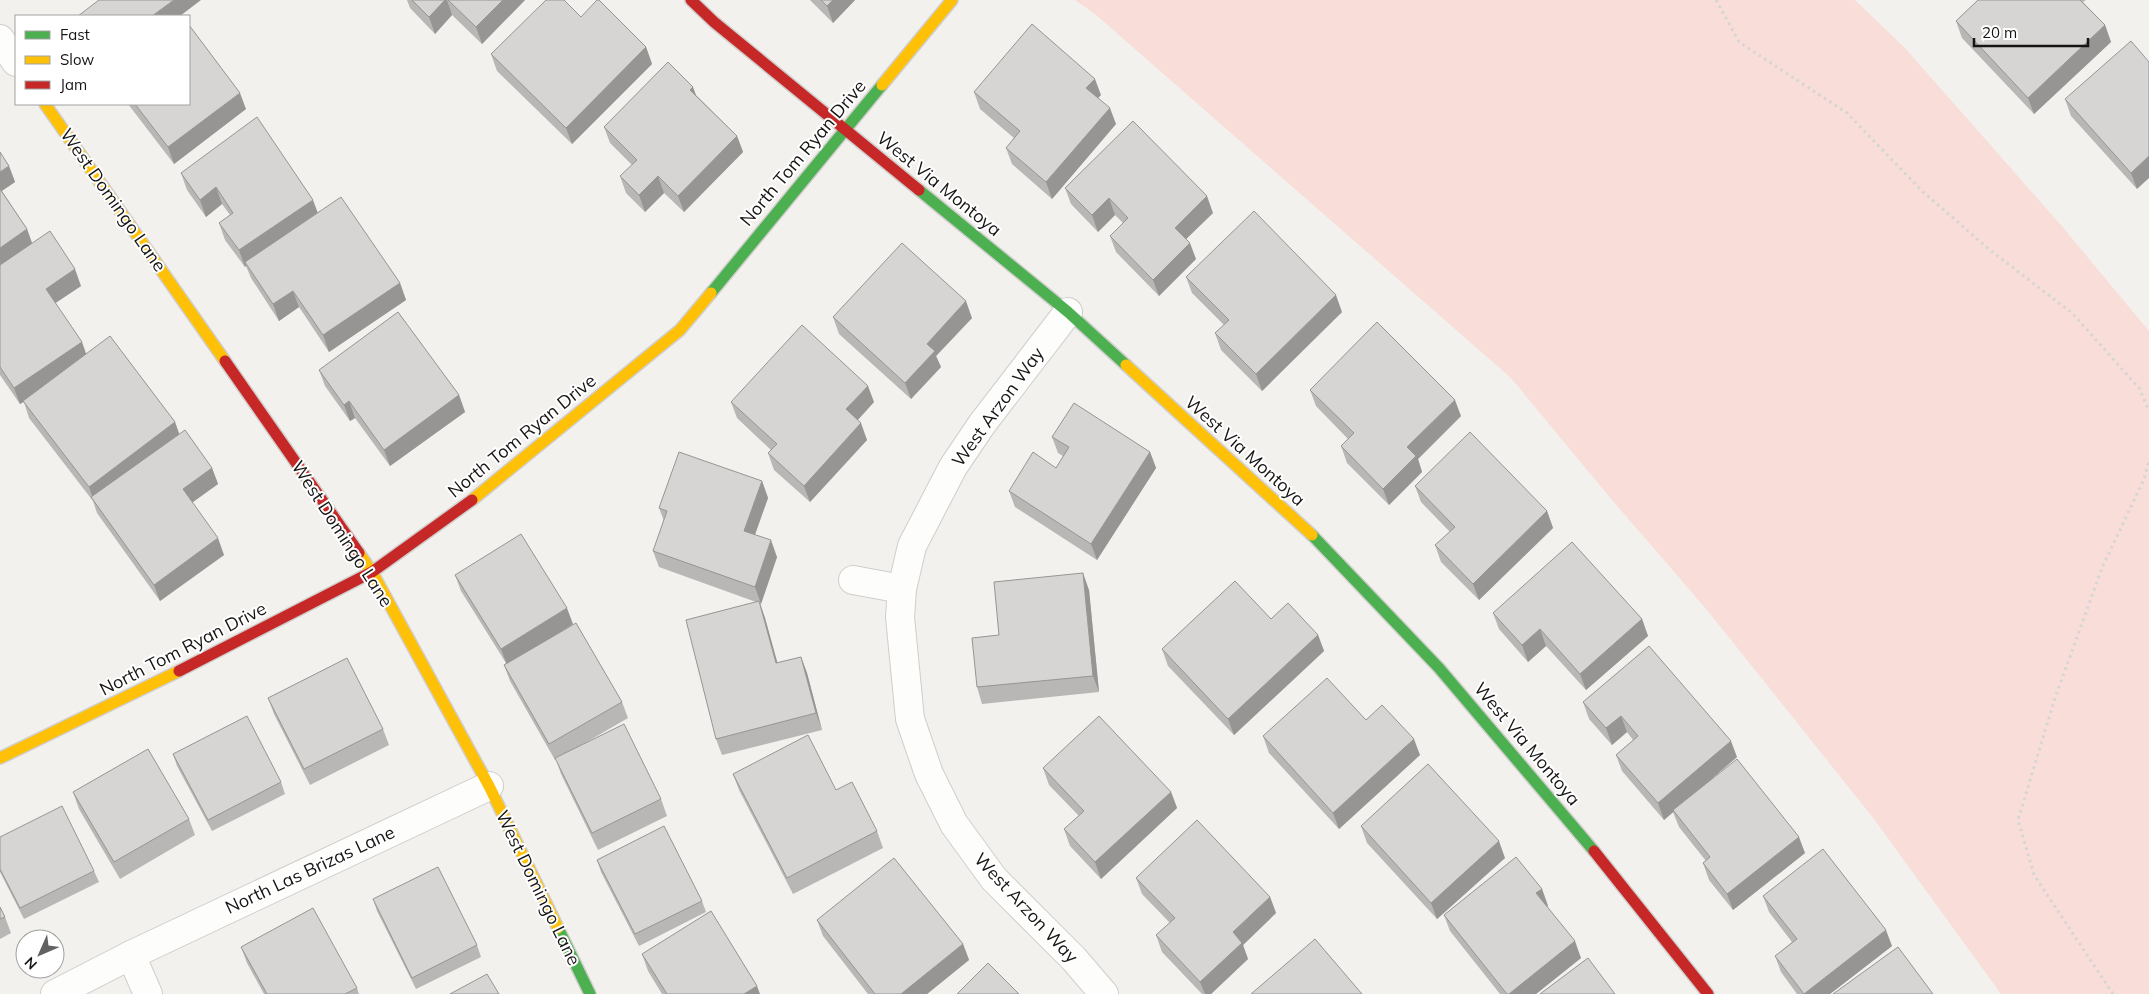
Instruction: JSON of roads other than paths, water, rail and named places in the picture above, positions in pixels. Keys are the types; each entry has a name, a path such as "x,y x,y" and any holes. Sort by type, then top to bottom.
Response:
{"street":[{"name":"West Via Montoya","path":"691,0 714,22 1068,312 1324,546 1439,668 1550,796 1708,994"},
{"name":"North Tom Ryan Drive","path":"0,758 143,690 372,572 489,488 680,330 952,0"},
{"path":"0,38 15,60"},
{"name":"West Domingo Lane","path":"47,105 372,572 489,786 590,994"},
{"name":"West Arzon Way","path":"1068,312 982,424 953,468 912,546 902,588 900,617 910,719 929,774 954,824 994,879 1074,959 1104,994"},
{"path":"853,580 902,588"},
{"name":"North Las Brizas Lane","path":"56,994 131,955 489,786"},
{"path":"131,955 148,994"}]}
